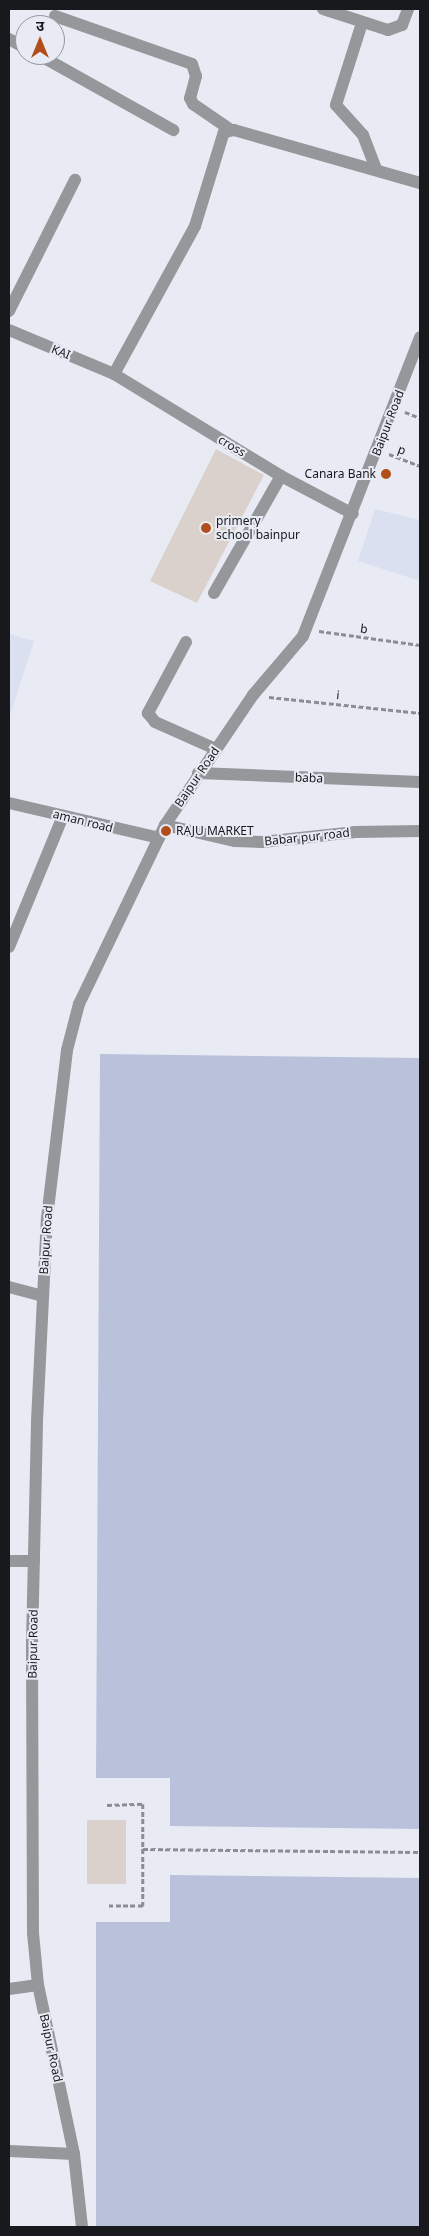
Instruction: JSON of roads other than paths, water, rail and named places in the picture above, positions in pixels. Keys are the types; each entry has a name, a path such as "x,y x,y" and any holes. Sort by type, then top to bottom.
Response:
{"street":[{"path":"323,9 362,24 388,30 398,29 408,9"},
{"path":"65,20 192,64 196,76 190,98 193,104 230,130 376,169 420,183"},
{"path":"362,24 336,105 363,135 376,169"},
{"path":"57,65 173,130"},
{"path":"114,374 195,226 219,141 224,132 230,130"},
{"path":"9,311 75,180"},
{"name":"KAI","path":"9,330 114,374"},
{"name":"Baipur Road","path":"82,2227 74,2154 38,1985 33,1924 34,1561 42,1296 55,1139 70,1041 79,1004 165,825 198,773 253,695 305,629 353,514 420,337"},
{"name":"cross","path":"114,374 281,476 353,514"},
{"path":"214,593 281,476"},
{"path":"186,642 148,713 155,722 216,749"},
{"name":"baba","path":"198,773 420,782"},
{"name":"aman road","path":"9,803 158,838"},
{"path":"9,947 62,816"},
{"name":"Babar pur road","path":"165,825 235,841 262,842 355,832 420,831"},
{"path":"9,1287 42,1296"},
{"path":"9,1561 34,1561"},
{"path":"9,1989 38,1985"},
{"path":"9,2151 74,2154"}],"place":[{"name":"Canara Bank","path":"386,474"},
{"name":"primery school bainpur","path":"206,528"},
{"name":"RAJU MARKET","path":"166,831"}]}
